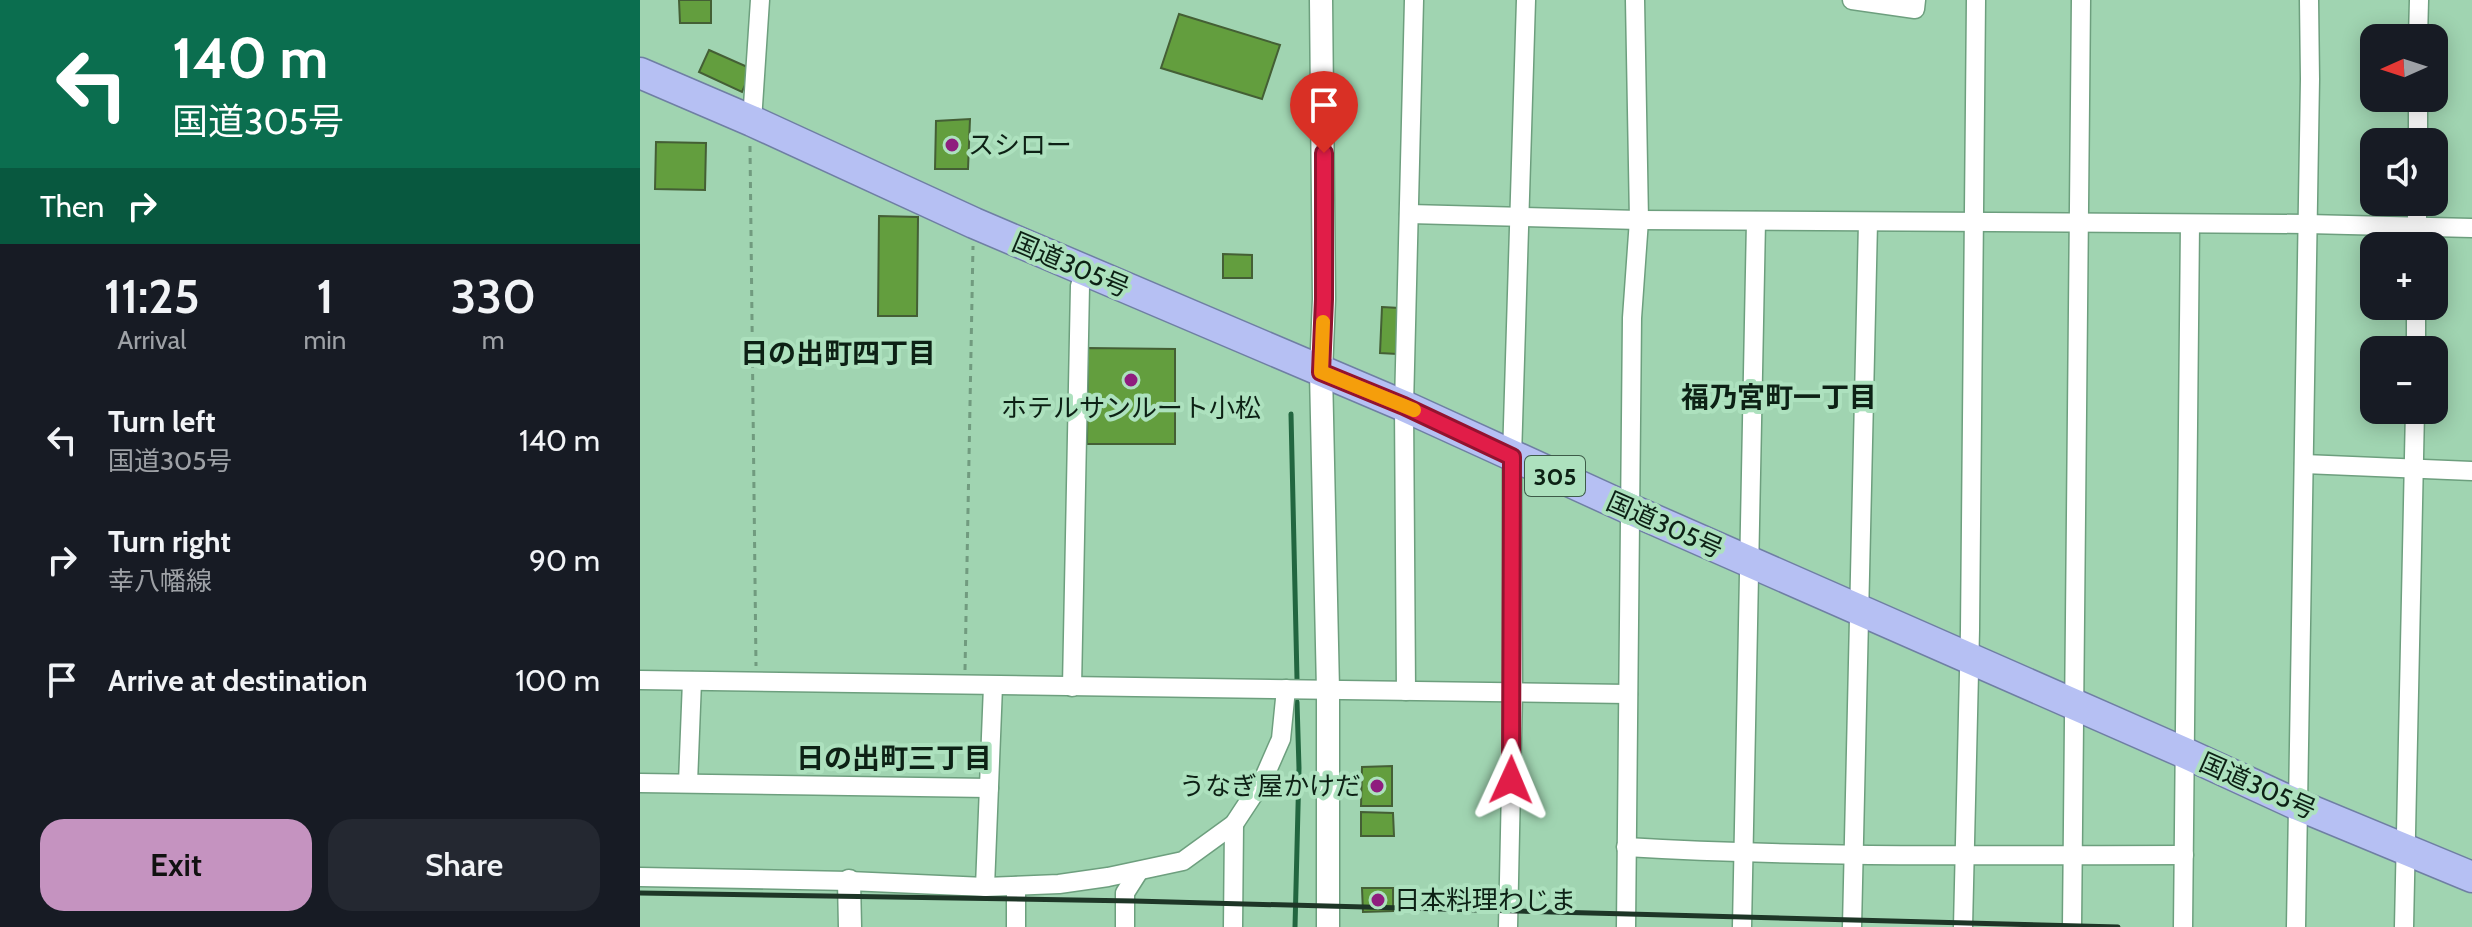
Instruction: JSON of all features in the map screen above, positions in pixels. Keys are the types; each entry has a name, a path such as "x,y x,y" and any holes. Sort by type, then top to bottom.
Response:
{"highway":[{"name":"国道305号","path":"640,73 974,223 1404,406 1512,457 2298,805 2472,877"}],"street":[{"path":"752,121 760,0"},
{"path":"1321,0 1324,299 1321,372 1328,690 1328,927"},
{"path":"1406,691 1404,406 1414,0"},
{"path":"1508,927 1513,692 1512,457 1526,0"},
{"path":"1626,927 1632,318 1639,220 1635,0"},
{"path":"1852,0 1915,9 1916,0"},
{"path":"1963,927 1976,0"},
{"path":"2072,927 2081,0"},
{"path":"2296,927 2309,0"},
{"path":"2418,24 2419,0"},
{"path":"1409,214 1639,220 2307,224 2375,232"},
{"path":"1742,927 1756,221"},
{"path":"1852,927 1868,222"},
{"path":"2183,927 2190,224"},
{"path":"2448,232 2472,228"},
{"path":"1072,687 1080,286 1085,271"},
{"path":"2404,927 2415,424"},
{"path":"2304,464 2472,471"},
{"path":"640,680 1628,694"},
{"path":"688,783 692,681"},
{"path":"985,887 993,686"},
{"path":"640,877 985,887 1059,884 1183,861 1234,824 1263,780 1281,739 1286,689"},
{"path":"640,783 989,788"},
{"path":"1233,927 1234,824"},
{"path":"1626,847 1743,854 1854,853 1964,857 2184,855"},
{"path":"1125,927 1125,893 1139,871"},
{"path":"849,881 850,927"},
{"path":"1016,886 1016,927"}],"path":[{"path":"752,121 748,161 757,682"},
{"path":"964,686 974,223"}],"building":[{"path":"679,0 711,0 711,23 680,23"},
{"path":"1179,14 1280,45 1262,99 1161,68"},
{"path":"709,50 752,69 742,92 699,72"},
{"name":"スシロー","path":"970,119 968,169 935,169 936,121"},
{"path":"656,142 706,143 705,190 655,189"},
{"path":"879,216 918,217 917,316 878,316"},
{"path":"1223,254 1252,255 1252,278 1223,278"},
{"path":"1382,307 1399,308 1397,354 1380,353"},
{"path":"1088,348 1175,349 1175,444 1087,444"},
{"name":"うなぎ屋かけだ","path":"1392,766 1392,806 1361,806 1362,767"},
{"path":"1361,812 1393,813 1394,836 1361,836"},
{"name":"日本料理わじま","path":"1362,888 1393,888 1393,911 1363,912"}],"waterway":[{"path":"1291,414 1297,679"},
{"path":"1295,927 1299,768 1297,702"}],"railway":[{"path":"640,893 1134,901 2118,927"}],"slow traffic":[{"path":"1323,322 1321,372 1414,410"}],"place":[{"name":"スシロー","path":"952,145"},
{"name":"ホテルサンルート小松","path":"1131,380"},
{"name":"うなぎ屋かけだ","path":"1377,786"},
{"name":"日本料理わじま","path":"1378,900"}],"district":[{"name":"日の出町四丁目","path":"838,353"},
{"name":"福乃宮町一丁目","path":"1779,397"},
{"name":"日の出町三丁目","path":"894,758"}],"route":[{"path":"1324,153 1321,372 1404,406 1512,457 1511,780"}]}
